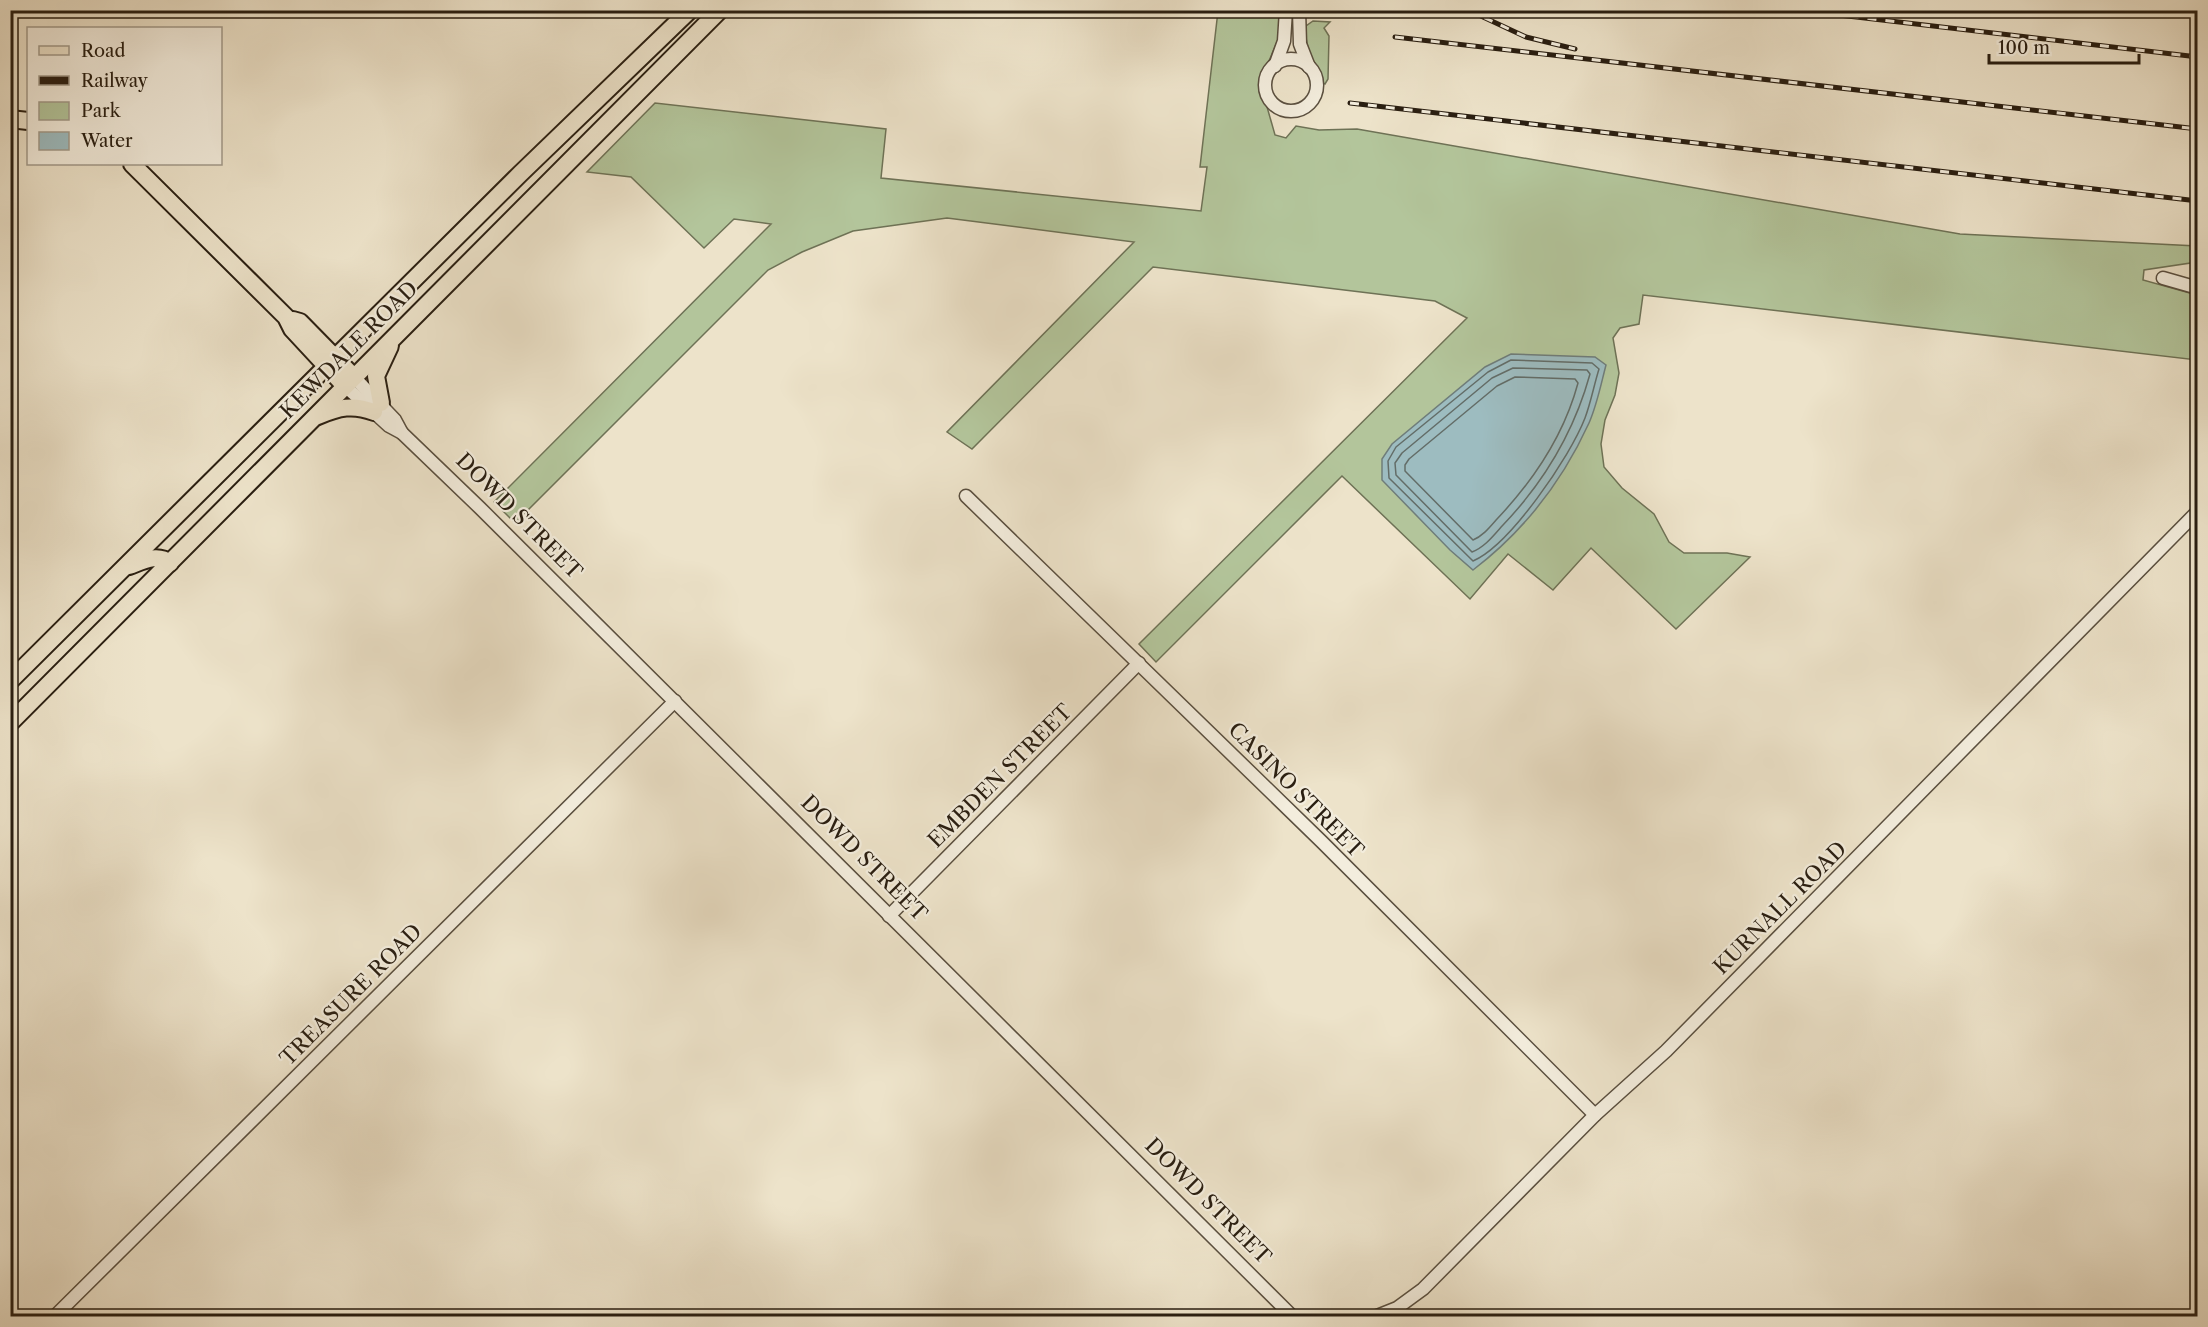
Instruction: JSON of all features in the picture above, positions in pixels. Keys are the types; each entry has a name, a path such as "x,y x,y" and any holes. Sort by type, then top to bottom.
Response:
{"main road":[{"name":"KEWDALE ROAD","path":"10,681 330,361 690,10"},
{"name":"KEWDALE ROAD","path":"10,723 349,380 720,10"},
{"path":"666,33 682,48"},
{"path":"10,119 27,121"},
{"name":"DOWD STREET","path":"133,165 286,317 292,329 349,380"},
{"path":"311,420 344,407 377,408 376,376 396,335"},
{"path":"123,569 155,558 164,558 170,563"}],"street":[{"path":"1286,10 1284,41 1275,66 1266,79 1267,94 1276,106 1290,111 1304,108 1314,98 1317,84 1300,44 1299,10"},
{"path":"1275,66 1289,60 1304,63 1310,68"},
{"path":"2163,278 2198,288"},
{"name":"DOWD STREET","path":"349,380 377,408 389,426 402,433 675,701 1292,1317"},
{"name":"CASINO STREET","path":"966,496 1139,663 1595,1115"},
{"name":"KURNALL ROAD","path":"1377,1317 1397,1308 1423,1289 1595,1115 1674,1043 2198,511"},
{"name":"EMBDEN STREET","path":"889,916 1139,663"},
{"name":"TREASURE ROAD","path":"55,1317 675,701"}],"green space":[{"path":"1218,11 1282,11 1280,35 1260,82 1275,135 1286,138 1296,126 1319,130 1357,129 1960,234 2197,246 2197,262 2144,270 2143,280 2197,295 2197,360 1643,295 1639,324 1620,328 1613,338 1619,373 1615,395 1605,420 1601,444 1604,467 1622,488 1654,514 1669,542 1684,553 1727,553 1750,557 1676,629 1591,548 1553,590 1508,554 1470,599 1342,476 1156,662 1139,644 1467,318 1435,301 1153,267 972,449 947,432 1134,242 947,218 853,231 802,252 768,270 515,523 494,502 771,224 734,219 704,248 631,177 587,172 655,103 886,129 881,178 1201,211 1207,167 1200,167"},
{"path":"1313,21 1330,22 1324,28 1329,36 1328,79 1325,84 1314,67 1306,39 1306,26"}],"water":[{"path":"1511,354 1595,357 1606,365 1589,423 1567,465 1540,503 1509,539 1473,570 1450,550 1382,480 1382,459 1392,444 1485,367"}],"railway":[{"path":"1468,10 1526,37 1575,49"},
{"path":"1796,10 2198,57"},
{"path":"1395,37 2198,129"},
{"path":"1350,103 2198,201"}]}
